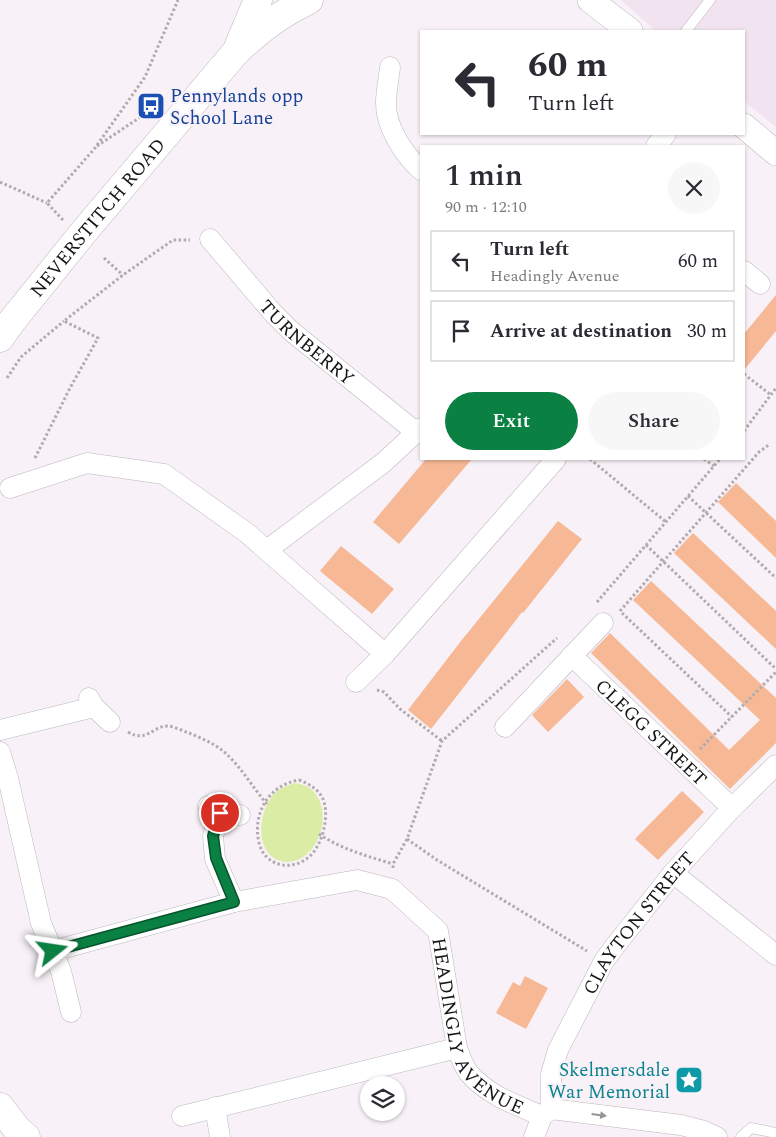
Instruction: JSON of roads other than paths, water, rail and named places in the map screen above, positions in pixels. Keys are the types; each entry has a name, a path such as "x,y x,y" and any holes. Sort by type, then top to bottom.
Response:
{"main road":[{"name":"NEVERSTITCH ROAD","path":"235,53 258,0"},
{"name":"NEVERSTITCH ROAD","path":"0,338 82,234 235,53 253,35 269,23 288,10 309,0"},
{"path":"0,1107 17,1129 26,1137"}],"street":[{"path":"590,0 629,30"},
{"path":"390,67 386,104 389,123 399,143 420,169"},
{"path":"745,127 776,153"},
{"path":"657,145 665,135"},
{"name":"TURNBERRY","path":"210,240 290,331 419,430 383,463 267,550"},
{"path":"745,272 760,284"},
{"path":"356,682 385,654 555,460"},
{"path":"16,486 87,463 164,474 247,533 385,654"},
{"path":"505,727 603,623"},
{"name":"CLEGG STREET","path":"572,656 732,808"},
{"path":"0,730 91,702 110,722"},
{"path":"0,752 8,778 41,923 61,971 70,1012"},
{"name":"CLAYTON STREET","path":"546,1112 551,1074 558,1050 604,961 674,873 732,808 776,764"},
{"path":"223,811 213,836 216,858 234,902"},
{"path":"674,873 776,955"},
{"name":"HEADINGLY AVENUE","path":"53,951 234,902 357,880 392,889 438,931 457,1048 468,1072 483,1086 502,1099 546,1112 681,1124 704,1130 718,1137"},
{"path":"182,1116 457,1048"},
{"path":"214,1107 220,1137"},
{"path":"534,1137 546,1112"}],"lane":[{"path":"687,30 710,0"},
{"path":"741,1137 751,1128 776,1133"}],"place":[{"name":"Pennylands opp School Lane","path":"151,106"},
{"name":"Skelmersdale War Memorial","path":"689,1080"}]}
